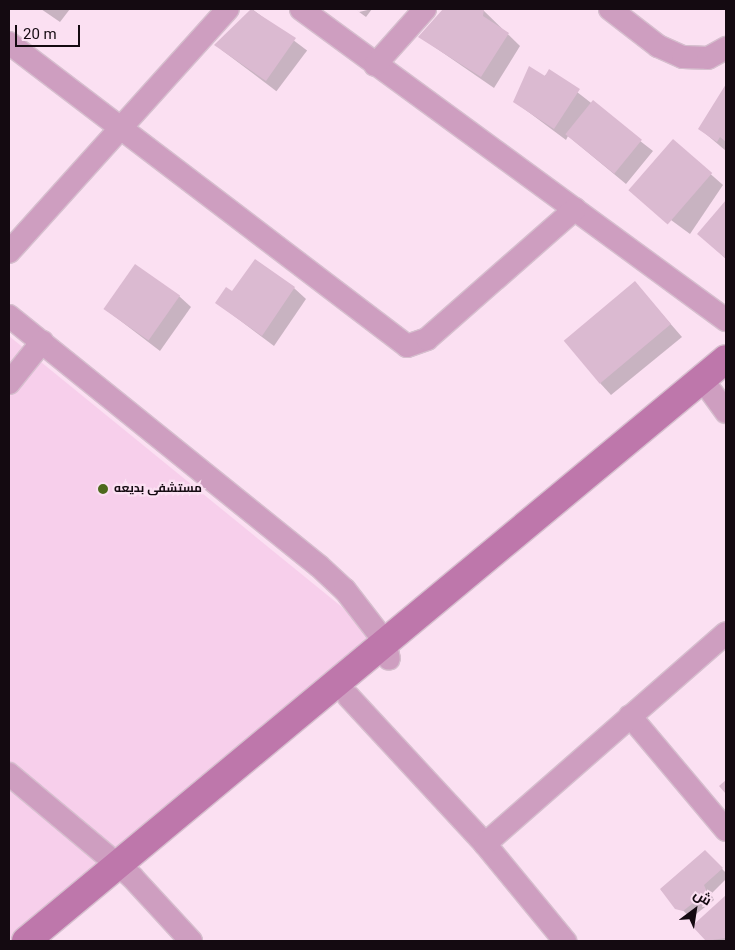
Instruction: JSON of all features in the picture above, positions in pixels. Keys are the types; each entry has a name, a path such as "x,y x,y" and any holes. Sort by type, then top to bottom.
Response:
{"street":[{"path":"9,252 117,129 228,9"},
{"path":"300,9 726,320"},
{"path":"375,64 425,9"},
{"path":"610,9 658,46 683,57 708,58 726,48"},
{"path":"9,43 117,129 407,346 427,339 575,209"},
{"path":"9,316 319,566 345,590 387,651"},
{"path":"9,383 42,342"},
{"path":"26,941 124,870 349,697 387,651 726,359"},
{"path":"50,941 124,870 387,651 718,384 726,412"},
{"path":"485,844 726,633"},
{"path":"349,697 485,844 565,941"},
{"path":"630,716 726,830"},
{"path":"9,774 124,870 191,941"}],"shaded area":[{"name":"مستشفى بديعه","path":"9,336 385,642 17,941 9,941"}],"building":[{"path":"251,9 296,38 266,81 214,45"},
{"path":"443,9 484,9 483,16 509,33 481,77 418,37"},
{"path":"529,66 545,76 549,69 580,89 554,129 513,102"},
{"path":"726,84 726,142 720,137 717,142 698,129"},
{"path":"593,100 642,140 614,174 565,134"},
{"path":"673,139 712,173 668,224 628,190"},
{"path":"726,200 726,259 697,234"},
{"path":"255,259 295,287 262,336 215,303 226,287 232,291"},
{"path":"135,264 180,296 149,341 103,309"},
{"path":"635,281 671,324 600,384 564,341"},
{"path":"726,780 726,794 719,786"},
{"path":"705,850 723,868 704,885 707,892 683,911 675,909 660,889"},
{"path":"726,895 726,938 706,941 692,926"}],"place":[{"name":"مستشفى بديعه","path":"103,489"}]}
